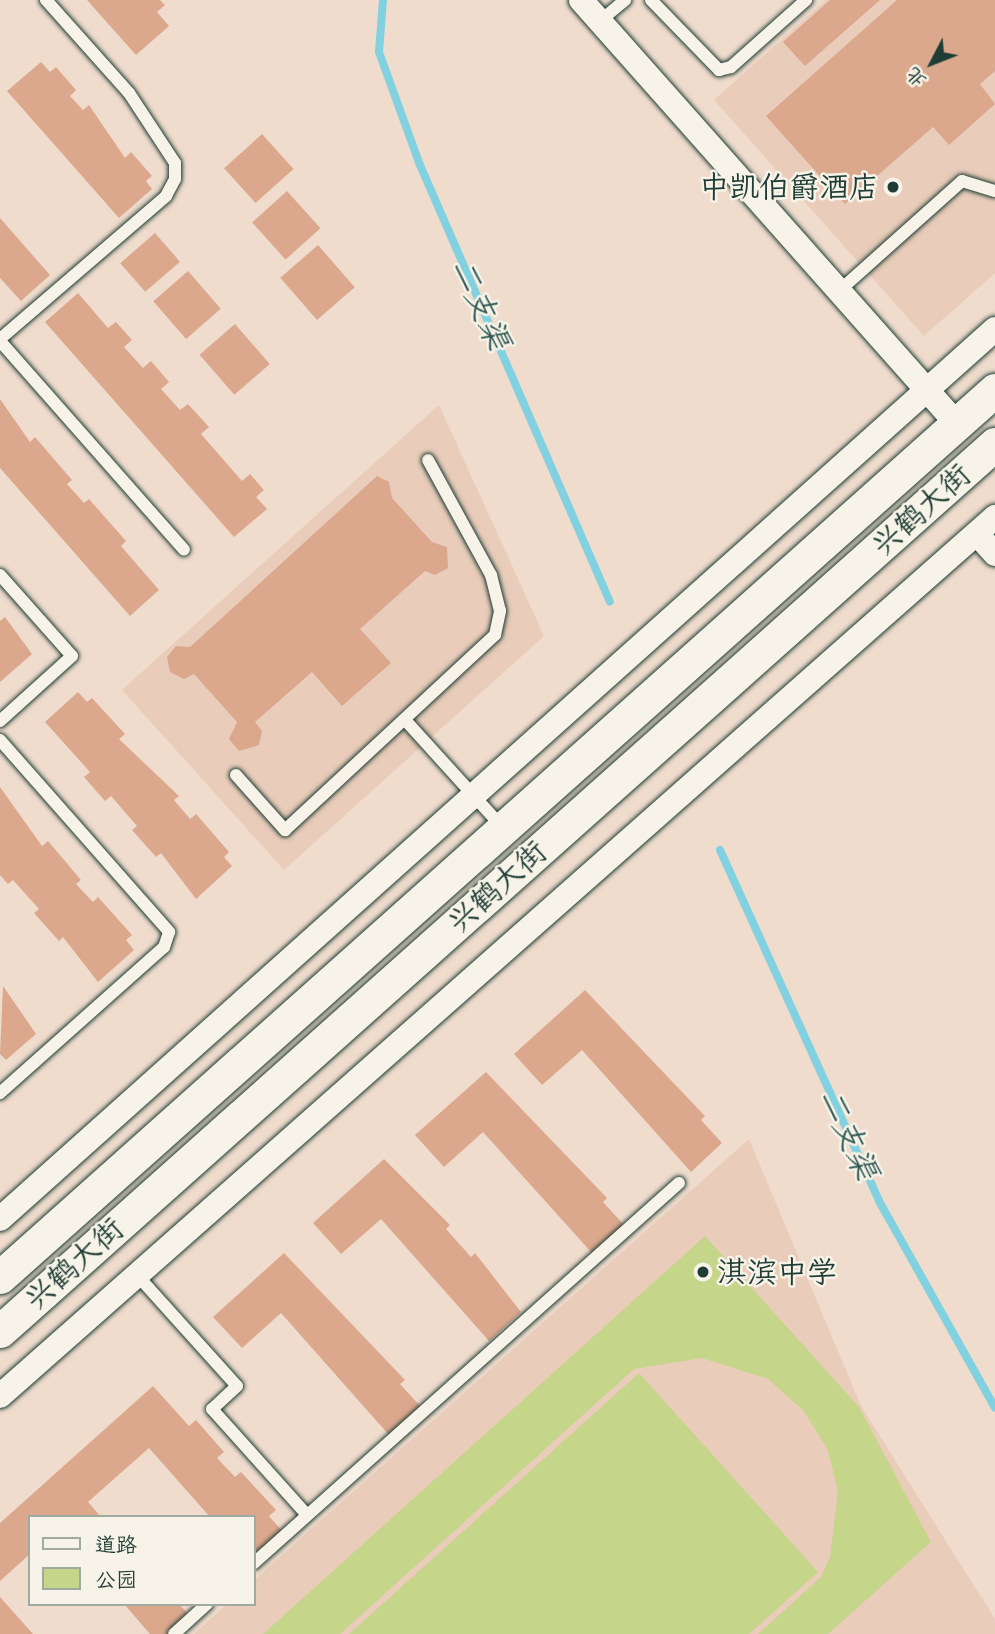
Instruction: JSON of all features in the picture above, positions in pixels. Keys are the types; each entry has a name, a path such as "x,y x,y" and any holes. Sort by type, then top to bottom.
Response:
{"main road":[{"name":"兴鹤大街","path":"0,1277 995,390"},
{"name":"兴鹤大街","path":"0,1331 995,444"}],"street":[{"path":"581,0 957,424"},
{"path":"0,1219 995,329"},
{"path":"0,1396 986,525 995,554"}],"lane":[{"path":"46,0 130,93 175,163 175,179 166,196 0,340 184,550"},
{"path":"600,22 625,0"},
{"path":"651,0 719,70 731,67 806,0"},
{"path":"839,291 962,181 995,191"},
{"path":"236,775 285,830 483,651 500,611 491,575 428,460"},
{"path":"0,575 72,656 0,721"},
{"path":"406,721 503,828"},
{"path":"0,740 169,932 164,947 0,1093"},
{"path":"256,1561 678,1183"},
{"path":"137,1275 237,1386 212,1409 307,1515"},
{"path":"174,1634 206,1606"}],"shaded area":[{"name":"中凯伯爵酒店","path":"826,0 995,0 995,273 924,336 714,100"},
{"path":"439,405 544,636 284,870 122,690"},
{"name":"淇滨中学","path":"749,1139 861,1406 995,1619 995,1634 194,1634 225,1606 256,1606 256,1578"}],"green space":[{"path":"705,1236 859,1407 931,1542 828,1634 758,1634 821,1577 830,1557 838,1491 827,1448 803,1410 768,1379 702,1358 634,1369 340,1634 263,1634"},
{"path":"639,1373 818,1572 749,1634 349,1634"}],"building":[{"path":"87,0 160,0 165,5 157,12 169,26 136,55"},
{"path":"830,0 880,0 805,66 783,42"},
{"path":"897,0 995,0 995,71 980,84 995,104 949,145 933,127 845,204 766,116"},
{"path":"41,62 50,72 56,67 76,90 70,96 83,110 89,105 125,158 131,152 152,176 146,181 152,189 119,218 7,91"},
{"path":"262,134 293,169 256,203 224,168"},
{"path":"287,191 320,228 286,260 252,222"},
{"path":"0,218 50,275 21,301 0,278"},
{"path":"155,233 180,262 145,292 120,263"},
{"path":"318,245 355,287 317,320 280,278"},
{"path":"188,271 221,309 186,339 153,301"},
{"path":"78,293 108,328 116,322 132,340 124,347 143,368 151,361 169,382 161,389 180,410 188,404 209,427 201,434 242,481 250,474 264,490 256,497 267,509 234,537 45,322"},
{"path":"235,324 270,364 234,395 200,355"},
{"path":"0,399 30,442 35,437 72,480 67,484 84,503 89,499 126,541 121,546 159,590 130,616 0,468"},
{"path":"377,476 389,482 392,498 432,542 447,547 448,568 435,575 425,571 360,629 391,663 342,706 312,672 255,722 262,731 259,745 239,751 229,739 237,722 194,674 184,679 170,672 167,657 176,646 190,647"},
{"path":"5,617 32,654 0,682 0,621"},
{"path":"78,692 87,702 92,698 125,734 119,739 179,796 174,800 190,819 196,814 229,852 224,857 232,866 196,899 161,853 156,857 132,830 137,826 111,796 105,801 84,777 90,772 45,722"},
{"path":"0,787 42,846 48,841 81,880 76,884 93,902 98,897 132,935 126,940 134,950 98,982 63,937 59,941 34,913 39,909 13,880 8,884 0,875"},
{"path":"3,986 36,1034 6,1060 0,1054"},
{"path":"585,990 705,1116 701,1120 722,1143 691,1172 582,1050 542,1085 514,1054"},
{"path":"486,1072 607,1198 603,1202 624,1225 592,1253 483,1132 444,1167 415,1135"},
{"path":"384,1159 450,1225 446,1229 471,1257 475,1253 521,1312 489,1341 381,1219 341,1254 313,1223"},
{"path":"284,1253 405,1380 400,1384 421,1407 389,1435 281,1313 242,1348 213,1317"},
{"path":"153,1386 189,1426 196,1420 224,1452 217,1458 235,1477 241,1472 276,1510 269,1516 283,1532 256,1557 256,1515 208,1515 149,1448 88,1502 99,1515 28,1515 28,1556 0,1581 0,1523"},
{"path":"0,1597 33,1634 0,1634"},
{"path":"126,1606 181,1606 189,1615 168,1634 150,1634"}],"waterway":[{"name":"二支渠","path":"383,0 379,52 420,165 610,601"},
{"name":"二支渠","path":"720,850 879,1201 995,1408"}],"place":[{"name":"中凯伯爵酒店","path":"893,187"},
{"name":"淇滨中学","path":"703,1272"}]}
